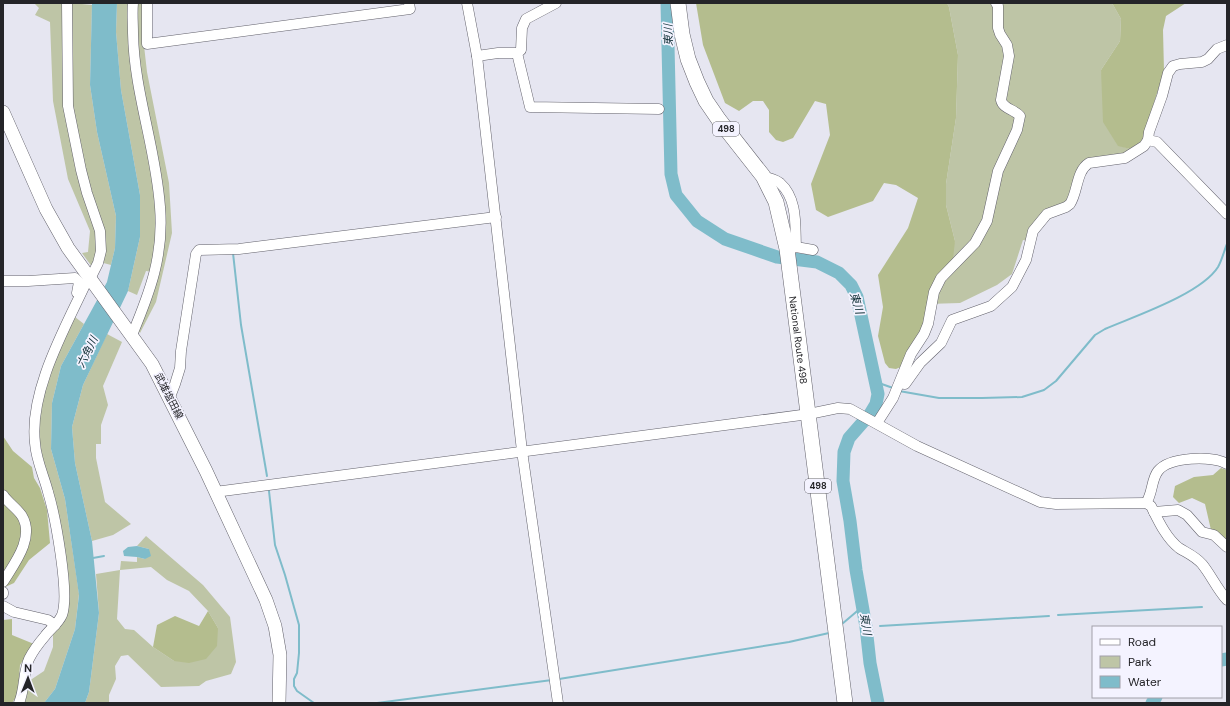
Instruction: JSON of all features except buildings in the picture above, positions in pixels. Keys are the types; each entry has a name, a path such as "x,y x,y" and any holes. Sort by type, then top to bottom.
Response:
{"highway":[{"name":"National Route 498","path":"678,3 682,34 688,59 697,82 706,101 719,120 762,176 776,202 791,248 789,269 809,414 845,703"}],"main road":[{"name":"武雄塩田線","path":"3,112 46,209 68,248 152,364 170,397 266,600 275,626 280,655 280,703"}],"street":[{"path":"19,703 29,660 45,636 62,615 64,589 55,520 34,442 36,412 48,366 85,285 91,280 101,251 100,231 83,176 68,106 67,3"},
{"path":"131,334 155,275 160,243 161,207 156,171 139,91 134,47 133,3"},
{"path":"147,3 147,44 410,9 409,3"},
{"path":"467,3 477,56 522,451 558,703"},
{"path":"477,56 498,53 517,53 521,50 522,28 526,19 556,3"},
{"path":"875,422 893,398 911,354 924,334 928,324 934,292 941,278 975,243 987,221 998,171 1020,121 1020,116 1017,112 1005,107 1001,100 1009,56 1007,45 998,28 998,6 996,3"},
{"path":"900,383 905,384 920,363 941,342 952,320 991,306 1012,287 1026,260 1033,231 1047,214 1070,204 1083,169 1089,162 1125,158 1144,146 1148,140 1149,132 1162,96 1168,72 1172,66 1208,60 1217,49 1227,44"},
{"path":"517,53 530,107 659,109"},
{"path":"1148,140 1157,142 1227,214"},
{"path":"170,397 180,368 181,351 196,254 199,250 239,249 496,217"},
{"path":"791,248 813,250"},
{"path":"3,281 75,278 79,282 75,299 76,305"},
{"path":"215,492 809,414 838,408 850,409 917,446 1040,502 1056,504 1146,503 1151,506 1173,542 1179,548 1194,556 1202,564 1227,600"},
{"path":"1146,503 1150,498 1154,479 1159,470 1166,464 1196,458 1223,461 1227,464"},
{"path":"3,495 21,514 26,522 26,530 20,555 3,582"},
{"path":"1154,512 1178,510 1187,515 1202,532 1214,535 1227,547"},
{"path":"3,606 14,612 48,620 55,625"}],"green space":[{"path":"34,3 72,3 92,5 90,85 97,132 116,216 115,248 111,265 96,261 92,267 82,253 88,252 90,231 68,179 53,101 50,22 35,15 39,8"},
{"path":"117,3 144,3 142,28 147,72 169,183 172,233 156,302 140,333 137,329 158,273 146,271 137,295 128,291 140,237 140,195 121,90 116,32"},
{"path":"696,3 947,3 958,55 956,118 946,184 946,205 955,241 953,259 923,327 903,366 896,369 889,368 885,363 878,336 883,307 878,275 908,228 918,198 896,185 884,183 873,201 828,217 816,210 811,184 830,135 826,104 815,101 793,138 783,142 776,140 769,132 769,110 763,101 753,101 739,111 725,103 703,45"},
{"path":"947,3 1112,3 1121,19 1120,41 1101,70 1118,145 1130,149 1129,152 1086,161 1066,203 1046,211 1027,241 1023,240 1012,274 997,285 960,303 927,304 955,241 946,205 946,184 956,118 958,55"},
{"path":"1112,3 1186,3 1166,16 1163,30 1164,71 1142,141 1130,149 1118,146 1103,122 1101,70 1120,41 1121,19"},
{"path":"75,317 84,324 61,366 52,403 51,449 65,499 79,594 75,629 55,689 44,703 23,703 29,681 44,671 53,647 53,633 67,608 39,446 38,416 50,366"},
{"path":"107,334 122,342 103,386 108,405 101,425 101,444 96,444 96,458 105,502 131,524 113,535 92,541 75,463 72,427 83,385"},
{"path":"3,436 13,451 32,467 34,478 40,488 47,510 50,543 29,560 14,583 3,588"},
{"path":"1221,468 1227,470 1227,544 1211,530 1205,504 1192,498 1179,503 1173,497 1175,486 1194,477 1213,475"},
{"path":"146,536 203,585 230,617 236,662 231,674 206,681 199,686 161,687 128,655 121,656 115,666 116,679 109,695 109,703 85,703 89,692 99,613 96,574 120,570 121,561 137,562 137,557 145,559 149,549 137,546","holes":["151,567 167,580 189,591 208,611 218,628 174,661 153,647 134,630 125,629 117,619 120,570"]},
{"path":"208,611 218,628 217,646 206,659 189,663 174,661 153,647 157,625 175,616 199,626"},
{"path":"12,619 12,635 34,644 20,665 18,694 12,703 3,703 3,620"}],"water":[{"name":"六角川","path":"92,3 117,3 116,32 121,90 140,195 140,237 128,291 83,385 72,427 75,463 92,541 99,613 89,692 85,703 44,703 55,689 75,629 79,595 65,499 51,449 52,403 61,366 107,282 115,248 116,216 97,132 90,85"},
{"path":"137,546 149,549 151,556 145,559 124,556 123,551 128,547"}],"waterway":[{"name":"東川","path":"667,3 671,174 676,195 697,221 725,239 777,257 817,262 839,273 851,285 857,297 878,394 876,404 870,414 849,438 844,452 843,481 866,627 870,663 878,703"},
{"path":"899,391 939,398 982,398 1022,397 1044,390 1056,381 1095,335 1105,329 1183,295 1209,277 1218,267 1227,244"},
{"path":"233,253 241,325 267,476"},
{"path":"876,382 893,388"},
{"path":"269,491 275,545 299,625 299,653 294,686 297,691 314,703"},
{"path":"93,558 104,556"},
{"path":"842,624 862,607"},
{"path":"1058,615 1202,607"},
{"path":"880,626 1049,616"},
{"path":"559,679 789,642 829,633"},
{"path":"1222,660 1227,659"},
{"path":"377,703 552,680"},
{"path":"1152,703 1155,698"}]}
